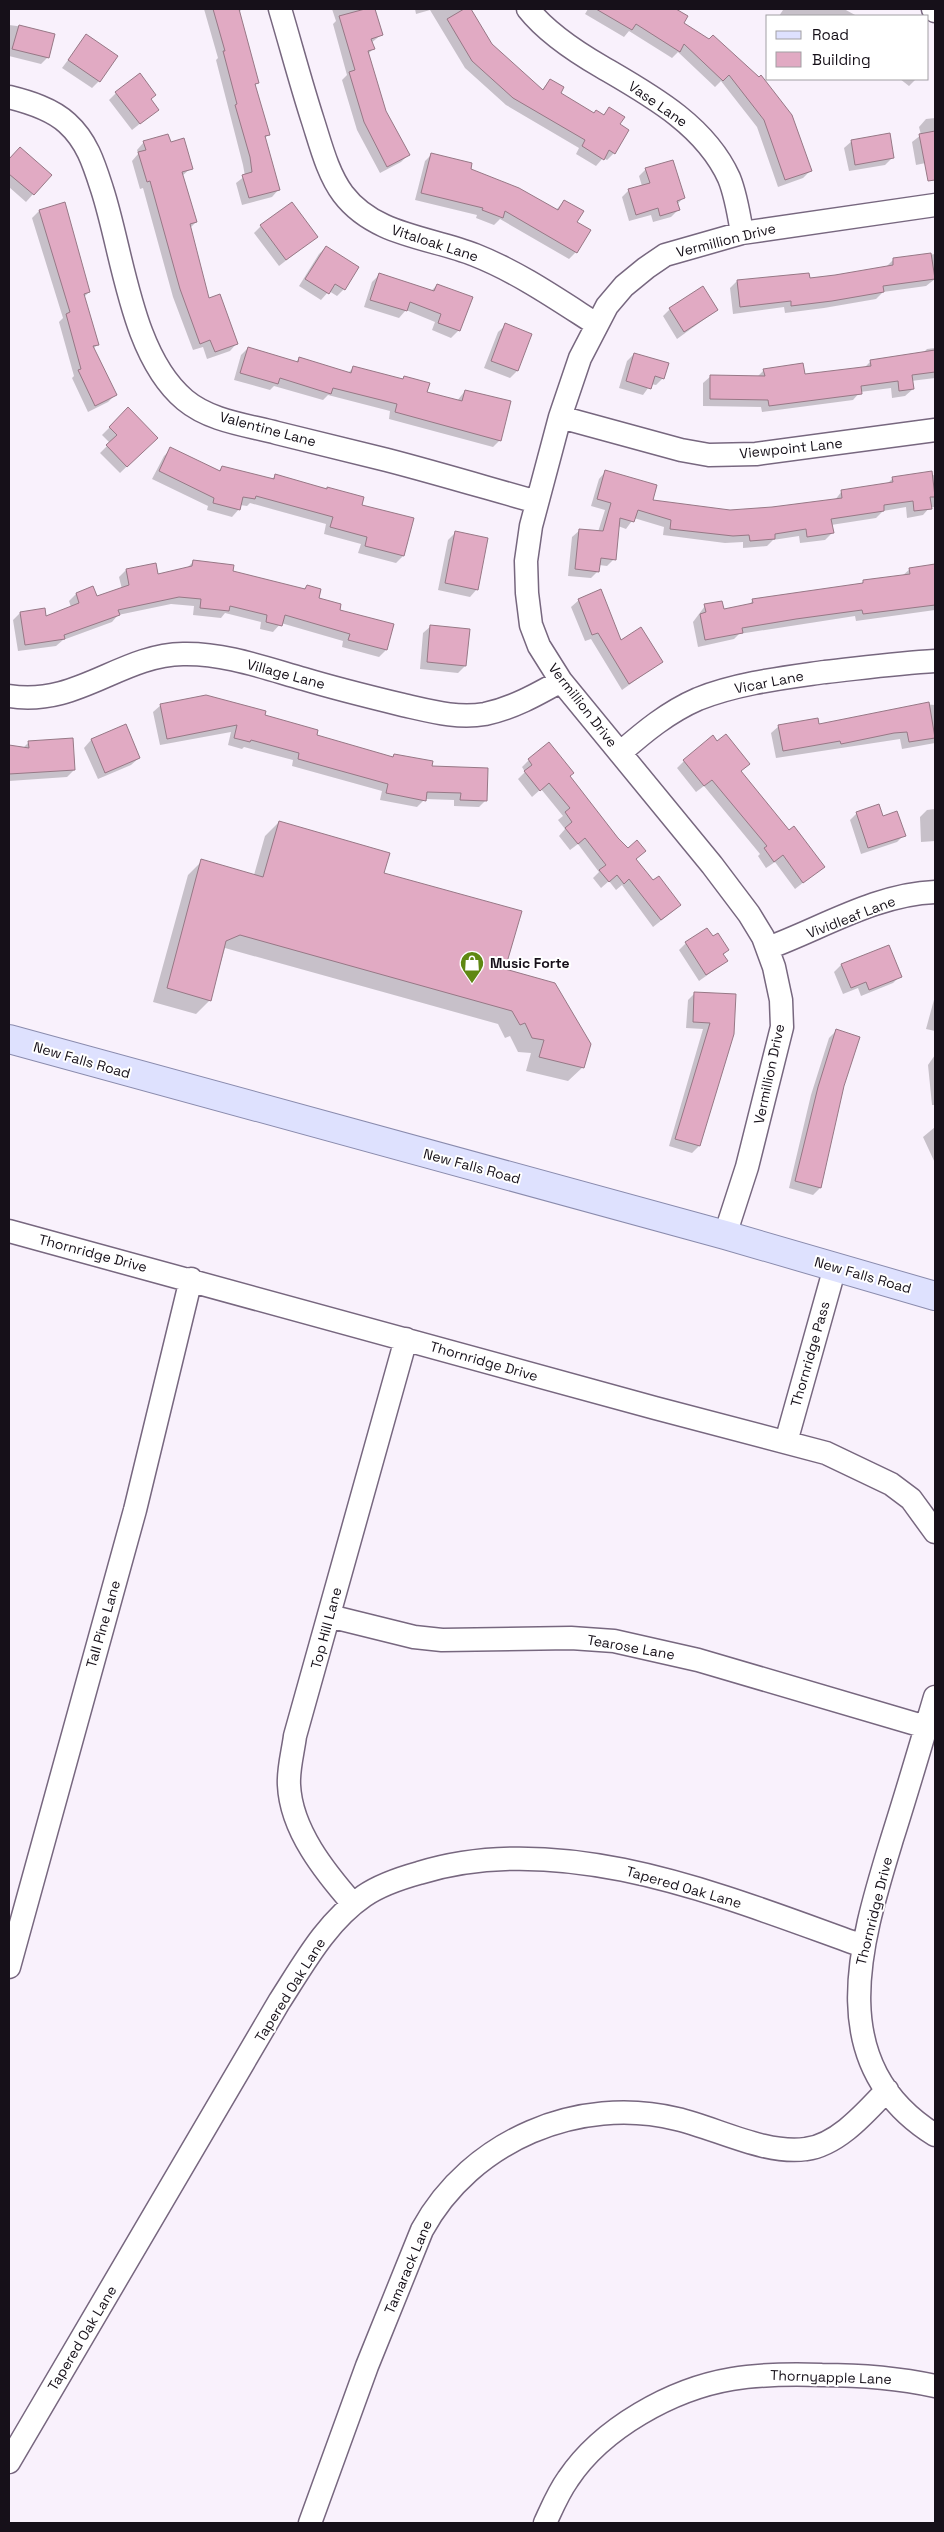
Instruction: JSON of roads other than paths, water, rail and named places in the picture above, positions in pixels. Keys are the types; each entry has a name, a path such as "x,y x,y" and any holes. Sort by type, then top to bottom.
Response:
{"main road":[{"name":"New Falls Road","path":"9,1039 725,1235 935,1296"}],"street":[{"name":"Vitaloak Lane","path":"280,9 320,144 333,178 353,206 388,228 473,254 511,271 596,324"},
{"name":"Vase Lane","path":"528,9 555,35 575,50 670,110 705,142 719,159 729,179 736,201 742,233"},
{"name":"Valentine Lane","path":"9,98 49,111 65,122 78,135 92,156 109,209 138,322 152,358 167,381 186,401 225,420 390,461 537,502"},
{"name":"Vermillion Drive","path":"725,1235 747,1167 782,1027 781,1000 768,948 749,914 728,886 561,681 537,639 531,625 526,561 537,502 560,417 580,358 596,324 624,286 659,260 701,243 742,233 935,205"},
{"name":"Viewpoint Lane","path":"560,417 681,450 709,454 756,454 935,430"},
{"name":"Village Lane","path":"9,696 43,697 67,693 141,662 182,654 218,656 438,713 465,716 507,708 533,697 561,681"},
{"name":"Vicar Lane","path":"620,753 665,717 698,700 740,686 787,677 900,663 935,661"},
{"name":"Vividleaf Lane","path":"768,948 888,900 922,892 935,892"},
{"name":"Thornridge Drive","path":"9,1231 192,1279 655,1408 826,1453 891,1484 911,1499 935,1532"},
{"name":"Thornridge Pass","path":"786,1442 835,1267"},
{"name":"Tall Pine Lane","path":"9,1967 135,1510 192,1279"},
{"name":"Top Hill Lane","path":"353,1904 319,1862 304,1836 292,1805 289,1785 295,1736 406,1339"},
{"name":"Tearose Lane","path":"329,1616 414,1637 442,1640 572,1638 614,1642 698,1660 926,1727"},
{"name":"Thornridge Drive","path":"935,1697 885,1862 859,1968 858,2005 862,2035 869,2056 887,2090 908,2115 935,2135"},
{"name":"Tapered Oak Lane","path":"9,2462 279,2002 312,1952 353,1904 365,1895 400,1878 441,1866 481,1860 530,1860 600,1866 647,1875 727,1898 864,1946"},
{"name":"Tamarack Lane","path":"310,2523 367,2366 422,2230 450,2189 486,2157 526,2134 556,2122 587,2115 617,2112 677,2119 755,2142 784,2149 804,2150 820,2146 832,2139 866,2112 887,2090"},
{"name":"Thornyapple Lane","path":"546,2523 568,2478 586,2458 614,2433 642,2413 695,2388 732,2379 777,2374 864,2376 935,2386"}],"place":[{"name":"Music Forte","path":"472,984"}]}
